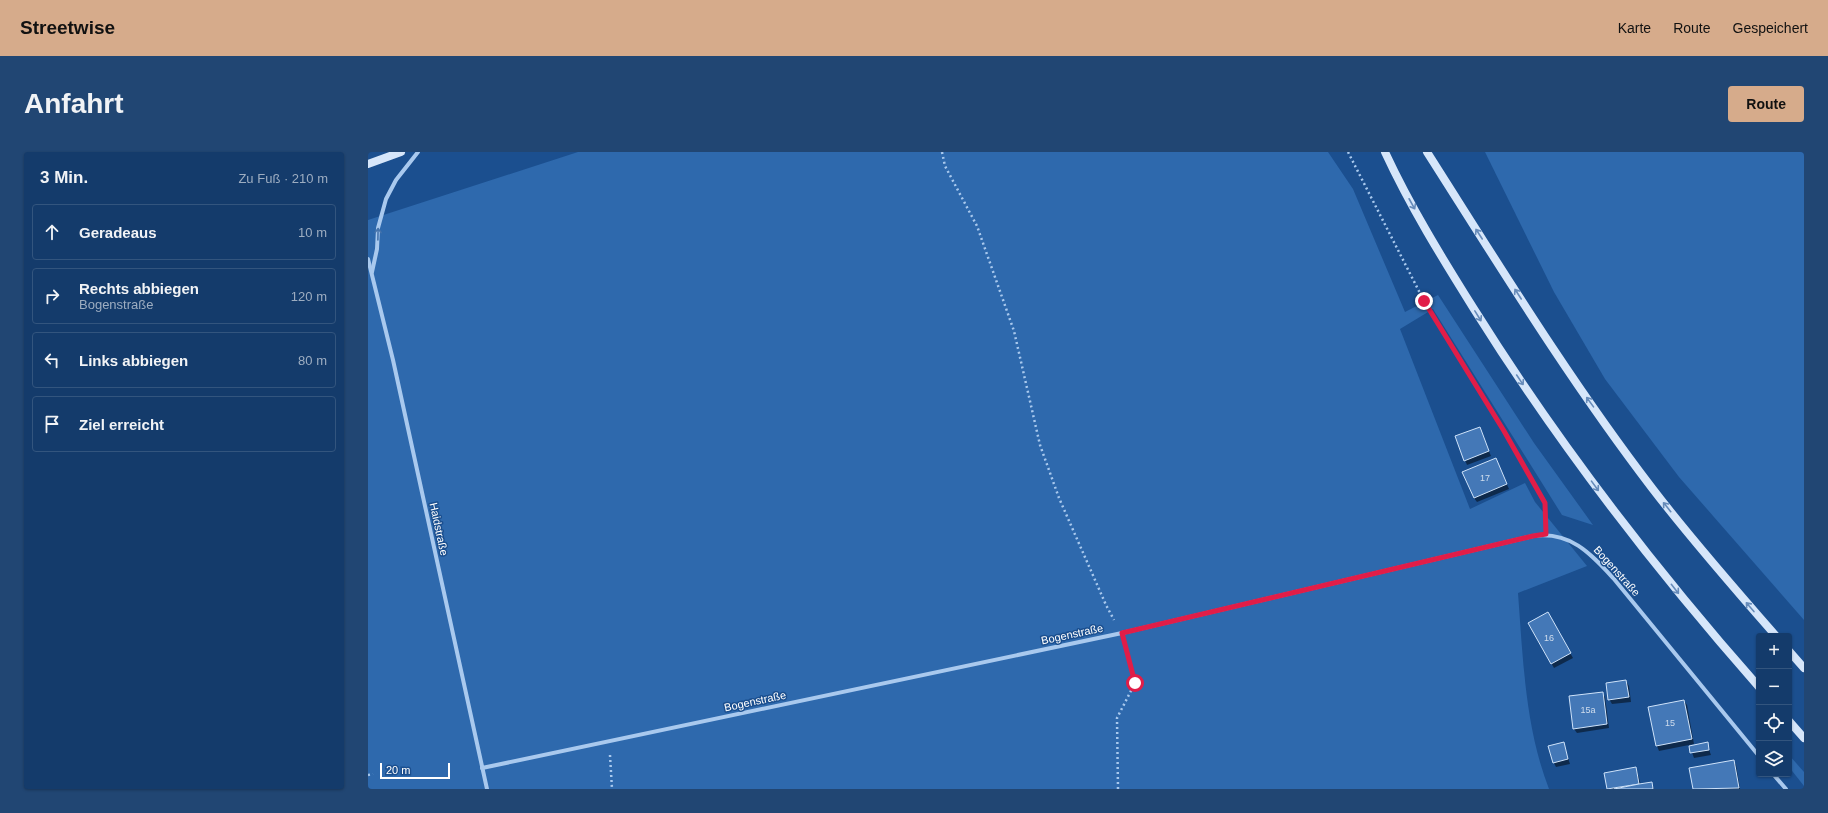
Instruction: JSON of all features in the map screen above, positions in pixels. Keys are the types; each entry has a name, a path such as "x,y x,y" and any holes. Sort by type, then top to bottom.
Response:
{"main road":[{"path":"368,164 402,152"},
{"path":"1385,152 1434,243 1494,342 1543,415 1620,520 1692,610 1756,684"},
{"path":"1427,152 1500,267 1599,415 1652,488 1729,583 1773,633"},
{"path":"1792,654 1804,668"},
{"path":"1792,724 1804,738"}],"street":[{"name":"Haidstraße","path":"370,271 378,249 378,228 386,199 396,180 418,152"},
{"name":"Haidstraße","path":"368,259 393,360 487,789"},
{"name":"Bogenstraße","path":"482,768 1122,633 1546,534 1567,540 1589,552 1614,579 1756,752"},
{"path":"1776,777 1786,789"}],"lane":[{"path":"1504,431 1545,503 1546,534"}],"path":[{"path":"942,152 945,166 977,226 1014,330 1040,445 1059,498 1106,605 1122,633 1135,683 1117,718 1118,789"},
{"path":"1348,152 1424,301 1504,431"},
{"path":"610,741 612,789"},
{"path":"368,775 373,774"}],"shaded area":[{"path":"578,152 1328,152 1353,189 1405,312 1438,295 1534,443 1593,525 1562,515 1433,309 1400,329 1470,509 1525,483 1535,502 1587,566 1518,593 1526,692 1535,742 1549,789 368,789 368,220"},
{"path":"1485,152 1804,152 1804,620 1679,477 1605,379 1554,292"},
{"path":"1792,758 1804,772 1804,786 1792,771"}],"building":[{"path":"1480,427 1489,451 1464,461 1455,436"},
{"path":"1496,458 1507,484 1474,498 1462,472"},
{"path":"1548,612 1571,653 1551,664 1528,623"},
{"path":"1626,680 1629,697 1608,700 1606,683"},
{"path":"1603,692 1607,724 1573,729 1569,696"},
{"path":"1684,700 1692,739 1656,746 1648,707"},
{"path":"1564,742 1568,759 1553,763 1548,746"},
{"path":"1708,742 1709,750 1690,753 1689,746"},
{"path":"1734,760 1739,788 1693,789 1689,768"},
{"path":"1636,767 1639,784 1607,789 1604,773"},
{"path":"1652,782 1653,789 1614,789 1639,784"}],"route":[{"path":"1135,683 1122,633 1546,534 1545,503 1504,431 1424,301"}]}
